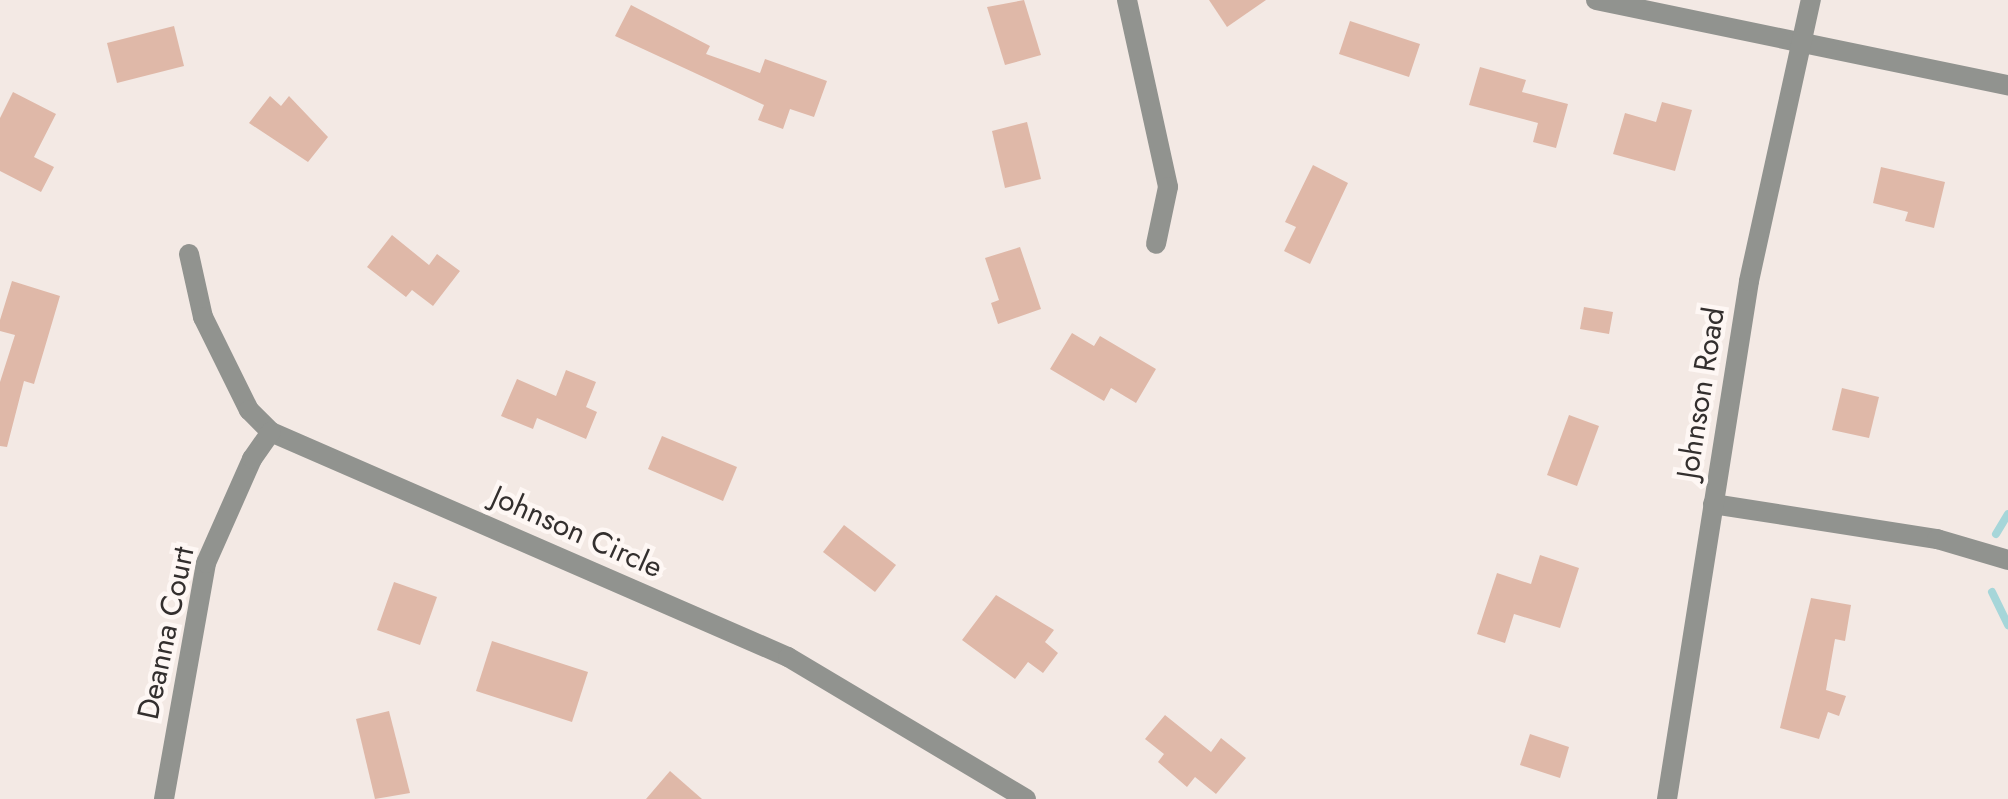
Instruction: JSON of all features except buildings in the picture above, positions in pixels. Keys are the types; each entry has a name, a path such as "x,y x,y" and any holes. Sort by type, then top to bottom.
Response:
{"street":[{"path":"1127,0 1168,187 1156,244"},
{"path":"1596,0 2008,85"},
{"name":"Johnson Road","path":"1668,799 1750,281 1812,0"},
{"name":"Johnson Circle","path":"189,254 203,318 249,410 271,432 788,658 1026,799"},
{"name":"Deanna Court","path":"164,799 206,563 252,459 271,432"},
{"path":"1713,504 1937,539 2008,560"}],"waterway":[{"path":"1996,534 2008,514"},
{"path":"1992,592 2008,625"}]}
